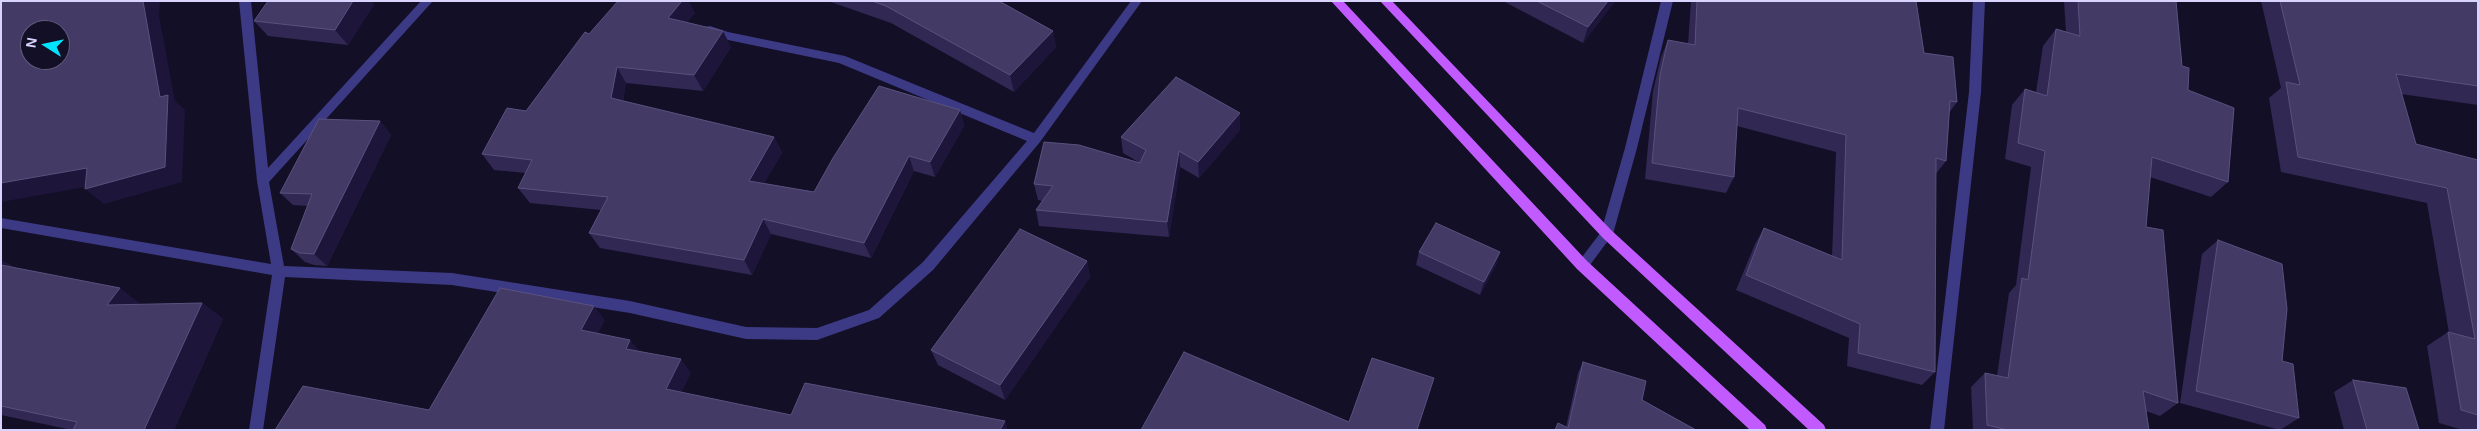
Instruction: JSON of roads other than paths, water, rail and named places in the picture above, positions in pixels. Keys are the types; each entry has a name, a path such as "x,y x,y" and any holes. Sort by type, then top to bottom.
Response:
{"main road":[{"path":"1336,1 1582,265 1760,430"},
{"path":"1385,1 1607,234 1819,430"}],"street":[{"path":"245,1 263,181 279,271 256,430"},
{"path":"263,181 428,1"},
{"path":"1,223 279,271 452,279 630,307 746,333 817,334 874,314 928,266 1036,139 1137,1"},
{"path":"1582,265 1607,234 1631,148 1667,1"},
{"path":"1937,430 1975,92 1979,1"},
{"path":"702,26 728,36 841,59 1036,139"}]}
